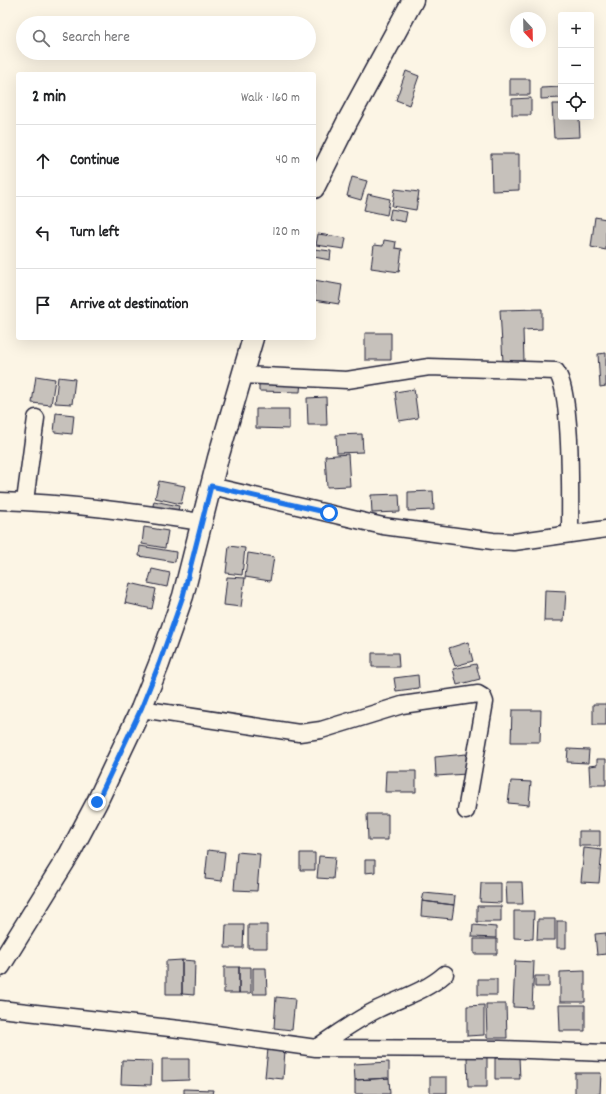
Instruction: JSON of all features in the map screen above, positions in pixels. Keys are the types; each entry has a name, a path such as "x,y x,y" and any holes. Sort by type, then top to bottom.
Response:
{"street":[{"path":"316,184 347,122 413,0"},
{"path":"0,966 70,853 97,802 141,709 183,596 201,522 252,340"},
{"path":"242,375 347,380 429,367 556,371 562,382 566,414 570,534"},
{"path":"25,501 36,418"},
{"path":"211,486 383,526 449,535 514,542 606,530"},
{"path":"0,501 25,501 111,509 201,522"},
{"path":"141,709 299,734 321,730 409,703 478,694 483,697 485,702 466,811"},
{"path":"316,1048 349,1025 377,1010 425,988 445,974"},
{"path":"0,1009 188,1030 316,1048 500,1049 606,1053"}],"building":[{"path":"406,71 419,76 409,105 396,100"},
{"path":"510,79 530,79 530,95 510,95"},
{"path":"558,87 558,98 541,99 541,88"},
{"path":"531,98 531,115 512,115 512,99"},
{"path":"552,104 558,104 558,120 579,120 580,137 554,138"},
{"path":"491,154 519,154 519,190 492,191"},
{"path":"352,177 367,181 361,200 347,196"},
{"path":"395,189 419,192 416,210 392,206"},
{"path":"368,194 390,199 387,215 364,210"},
{"path":"391,209 407,212 405,222 389,219"},
{"path":"595,217 606,219 606,250 591,247"},
{"path":"318,234 346,238 344,249 316,245"},
{"path":"384,240 396,242 395,248 402,249 399,272 371,268 374,245 383,246"},
{"path":"316,249 331,251 330,260 316,257"},
{"path":"316,280 342,285 339,304 316,300"},
{"path":"542,309 542,329 523,330 524,361 503,362 500,310"},
{"path":"365,333 391,333 391,360 365,360"},
{"path":"606,353 606,386 600,387 598,354"},
{"path":"36,376 55,379 51,405 32,403"},
{"path":"58,377 75,379 72,404 55,403"},
{"path":"259,380 301,381 300,392 259,391"},
{"path":"414,389 418,418 399,421 395,392"},
{"path":"326,397 327,425 308,425 307,398"},
{"path":"256,409 289,409 289,429 256,428"},
{"path":"56,413 74,415 72,434 54,432"},
{"path":"362,434 363,452 337,453 336,435"},
{"path":"348,454 350,486 327,487 325,456"},
{"path":"159,481 185,486 181,504 155,498"},
{"path":"433,491 434,510 408,511 408,492"},
{"path":"399,494 400,512 372,513 371,495"},
{"path":"154,501 179,506 177,516 152,510"},
{"path":"144,527 168,531 165,548 142,544"},
{"path":"140,546 176,552 175,562 139,556"},
{"path":"229,546 245,548 242,575 226,573"},
{"path":"248,553 274,557 270,581 245,577"},
{"path":"152,569 170,573 167,587 148,583"},
{"path":"227,577 245,578 241,607 224,605"},
{"path":"130,583 156,589 152,609 125,603"},
{"path":"545,590 566,591 564,621 544,621"},
{"path":"468,642 473,661 455,666 449,648"},
{"path":"372,653 398,653 399,667 372,667"},
{"path":"476,664 480,679 457,685 453,669"},
{"path":"418,675 419,688 396,691 394,678"},
{"path":"593,704 606,704 606,725 593,725"},
{"path":"512,710 541,710 540,742 511,742"},
{"path":"568,749 589,750 588,763 567,762"},
{"path":"466,754 467,774 436,776 435,757"},
{"path":"597,759 606,759 606,785 590,785 589,766 597,765"},
{"path":"386,771 416,771 416,792 385,792"},
{"path":"511,781 531,782 529,805 508,803"},
{"path":"367,814 388,814 388,840 368,840"},
{"path":"579,831 600,831 600,846 579,846"},
{"path":"584,848 602,850 599,883 581,882"},
{"path":"208,850 225,852 222,881 205,879"},
{"path":"237,852 260,854 257,891 234,890"},
{"path":"300,853 315,853 315,870 300,870"},
{"path":"319,856 335,857 333,879 317,878"},
{"path":"365,860 375,860 375,872 365,873"},
{"path":"506,882 522,882 523,904 507,904"},
{"path":"481,883 501,883 501,903 480,902"},
{"path":"424,893 455,896 454,905 422,901"},
{"path":"422,901 454,905 452,919 421,916"},
{"path":"477,906 501,906 501,922 477,922"},
{"path":"514,911 534,911 533,939 514,938"},
{"path":"538,919 555,919 555,940 537,940"},
{"path":"557,921 566,921 566,948 557,948"},
{"path":"226,925 244,925 243,948 225,948"},
{"path":"248,925 267,925 267,948 248,948"},
{"path":"473,925 496,927 496,938 472,937"},
{"path":"606,933 606,954 597,955 595,934"},
{"path":"474,939 497,939 497,954 474,954"},
{"path":"182,960 195,961 194,995 182,994"},
{"path":"182,960 182,994 166,994 166,961"},
{"path":"515,961 534,962 532,1008 513,1007"},
{"path":"224,967 239,967 239,993 224,993"},
{"path":"239,967 251,967 251,993 239,993"},
{"path":"253,968 266,968 267,994 253,994"},
{"path":"585,971 585,1002 560,1002 560,972"},
{"path":"535,976 549,976 549,987 535,987"},
{"path":"478,979 497,979 497,995 478,995"},
{"path":"276,997 295,999 292,1030 274,1028"},
{"path":"486,1004 506,1004 507,1038 487,1038"},
{"path":"484,1005 484,1035 467,1036 467,1006"},
{"path":"559,1005 585,1005 585,1031 560,1031"},
{"path":"268,1049 285,1050 283,1079 265,1077"},
{"path":"467,1057 487,1057 487,1087 468,1087"},
{"path":"519,1057 520,1079 495,1079 495,1058"},
{"path":"162,1059 189,1059 189,1080 162,1081"},
{"path":"122,1060 152,1061 151,1085 121,1084"},
{"path":"389,1062 389,1078 355,1080 354,1064"},
{"path":"575,1073 601,1073 600,1094 575,1094"},
{"path":"430,1077 447,1077 447,1093 430,1093"},
{"path":"389,1078 390,1094 355,1094 355,1080"},
{"path":"184,1089 213,1090 212,1094 184,1094"}],"route":[{"path":"97,802 141,709 159,664 183,596 211,486 329,513"}]}
